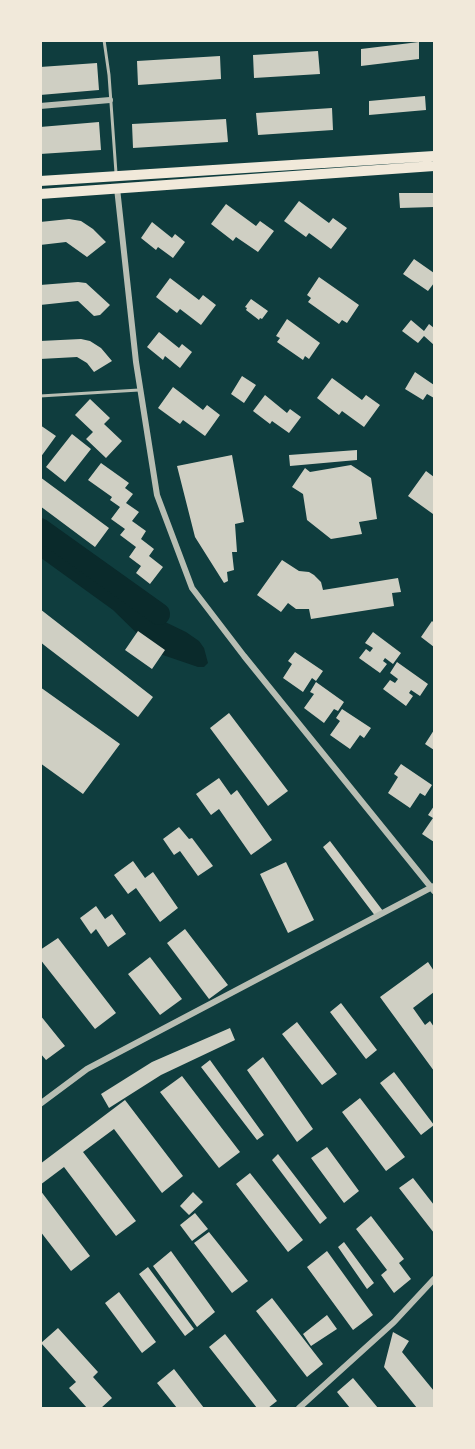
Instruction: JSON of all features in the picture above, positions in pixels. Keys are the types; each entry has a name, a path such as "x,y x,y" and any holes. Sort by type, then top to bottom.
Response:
{"main road":[{"path":"40,181 435,156"},
{"path":"40,194 435,166"}],"street":[{"path":"40,106 110,100"},
{"path":"40,1104 87,1069 434,888 244,656 192,588 157,495 140,390 116,175"},
{"path":"299,1408 394,1322 435,1279"}],"lane":[{"path":"104,40 116,175"},
{"path":"40,396 140,390"}],"water":[{"path":"40,536 161,620 199,641 204,648 208,663 204,667 198,667 157,653 113,610 41,558"}],"building":[{"path":"419,42 419,59 361,66 361,49"},
{"path":"318,51 320,74 254,78 253,55"},
{"path":"220,56 221,79 138,85 137,61"},
{"path":"97,63 99,90 40,95 40,67"},
{"path":"425,96 426,110 369,115 369,101"},
{"path":"332,108 333,130 258,135 256,113"},
{"path":"226,119 228,142 133,148 132,124"},
{"path":"99,122 101,150 40,154 40,127"},
{"path":"399,193 434,193 434,207 400,208"},
{"path":"299,201 329,223 333,218 347,228 331,249 309,233 306,237 284,221"},
{"path":"226,204 256,226 260,221 274,231 258,252 236,237 233,241 211,224"},
{"path":"69,219 81,221 106,242 87,257 66,242 40,245 40,222"},
{"path":"152,222 172,238 175,234 185,242 173,258 158,247 156,250 141,238"},
{"path":"414,259 434,273 434,283 428,291 403,274"},
{"path":"319,277 359,305 347,323 342,320 339,324 308,302 311,298 307,295"},
{"path":"170,278 199,300 203,295 216,305 201,325 180,309 177,313 156,297"},
{"path":"86,283 110,305 100,315 94,316 78,301 40,305 40,285"},
{"path":"251,299 268,311 262,319 259,320 246,310 245,307"},
{"path":"287,319 320,343 309,359 305,356 303,360 277,342 280,338 276,336"},
{"path":"411,320 424,331 429,324 434,328 434,345 424,336 418,343 402,331"},
{"path":"159,332 179,348 182,344 192,352 180,368 165,356 163,360 147,347"},
{"path":"81,339 90,341 101,348 112,361 94,372 87,363 77,357 40,359 40,341"},
{"path":"415,372 434,385 434,398 427,394 423,400 405,389"},
{"path":"242,376 256,385 244,403 231,394"},
{"path":"332,378 362,400 366,395 380,405 364,427 342,411 339,415 317,398"},
{"path":"173,387 203,410 207,405 220,415 205,436 183,420 180,424 158,408"},
{"path":"265,395 287,413 290,409 301,417 289,433 272,421 270,424 253,411"},
{"path":"90,399 110,418 104,424 122,441 106,458 86,439 93,432 75,415"},
{"path":"40,425 56,436 40,458"},
{"path":"72,434 91,449 65,482 46,467"},
{"path":"357,450 357,460 290,466 289,455"},
{"path":"232,455 244,522 235,524 237,552 232,552 234,570 227,572 228,581 224,583 195,537 177,466"},
{"path":"101,463 129,483 125,488 133,494 126,503 139,512 132,521 146,531 141,539 154,549 149,556 163,567 150,584 136,573 141,566 129,557 136,547 120,535 125,529 111,519 120,507 110,500 112,497 88,480"},
{"path":"351,465 371,478 377,519 359,522 362,534 331,539 307,520 303,494 292,487 305,468 310,472"},
{"path":"426,471 434,477 433,514 408,496"},
{"path":"40,477 109,528 95,547 40,506"},
{"path":"282,560 299,571 314,575 321,582 323,590 398,578 401,592 392,593 394,606 311,619 309,609 296,609 288,603 281,612 257,595"},
{"path":"40,609 153,697 138,717 40,642"},
{"path":"432,621 434,623 434,647 421,637"},
{"path":"138,631 165,650 152,669 125,650"},
{"path":"373,632 401,653 393,664 385,658 383,661 387,664 380,673 359,658 366,649 370,652 373,648 365,643"},
{"path":"295,652 323,671 316,681 312,678 303,692 283,678 292,664 288,661"},
{"path":"397,662 428,684 420,696 411,690 409,693 413,696 406,706 383,689 390,680 395,683 398,679 390,673"},
{"path":"316,682 344,702 338,711 334,709 324,723 304,708 314,694 310,692"},
{"path":"40,687 120,744 83,794 40,763"},
{"path":"342,709 371,728 364,738 360,735 350,749 330,735 340,721 336,718"},
{"path":"229,713 288,791 268,806 210,728"},
{"path":"434,730 434,750 425,744"},
{"path":"401,764 432,785 425,796 420,793 410,808 388,793 398,777 394,774"},
{"path":"219,778 231,795 237,790 272,840 251,855 219,809 211,815 196,794"},
{"path":"434,806 434,842 422,834 433,818 428,815"},
{"path":"179,827 189,839 192,838 213,866 198,876 180,851 174,855 163,839"},
{"path":"330,841 383,911 376,917 323,847"},
{"path":"133,861 145,878 153,872 178,908 160,922 136,888 128,894 114,875"},
{"path":"286,862 314,920 288,933 260,874"},
{"path":"96,906 105,919 112,914 126,934 108,947 96,929 91,934 80,918"},
{"path":"185,929 228,985 209,999 167,943"},
{"path":"58,938 116,1013 95,1029 40,959 40,950"},
{"path":"150,957 182,999 160,1015 128,974"},
{"path":"428,962 434,971 434,992 413,1008 425,1025 430,1021 434,1027 434,1071 380,997"},
{"path":"341,1003 377,1050 366,1059 330,1012"},
{"path":"40,1015 65,1046 46,1060 40,1053"},
{"path":"297,1022 337,1074 322,1085 282,1034"},
{"path":"230,1028 235,1040 161,1075 109,1108 101,1094 152,1062"},
{"path":"263,1057 313,1129 297,1142 247,1070"},
{"path":"210,1060 264,1135 257,1140 201,1067"},
{"path":"394,1072 434,1125 421,1135 380,1083"},
{"path":"182,1076 240,1152 219,1168 160,1092"},
{"path":"360,1098 405,1157 386,1171 342,1112"},
{"path":"125,1100 183,1176 162,1193 114,1129 83,1152 136,1221 116,1236 64,1167 40,1185 40,1164"},
{"path":"327,1147 359,1191 344,1203 311,1158"},
{"path":"278,1154 327,1218 320,1224 272,1160"},
{"path":"250,1173 303,1240 288,1252 236,1184"},
{"path":"413,1178 434,1205 434,1233 399,1188"},
{"path":"40,1190 90,1256 71,1271 40,1231"},
{"path":"193,1192 203,1202 189,1215 180,1206"},
{"path":"195,1213 208,1229 192,1241 180,1225"},
{"path":"371,1216 404,1259 399,1263 411,1279 394,1293 381,1275 387,1270 356,1229"},
{"path":"209,1232 248,1281 232,1293 194,1243"},
{"path":"344,1242 374,1283 367,1289 338,1247"},
{"path":"171,1251 215,1312 197,1327 153,1266"},
{"path":"327,1251 373,1315 353,1330 307,1267"},
{"path":"148,1267 194,1329 185,1336 139,1274"},
{"path":"119,1292 156,1342 142,1353 105,1303"},
{"path":"272,1298 323,1364 307,1377 256,1311"},
{"path":"327,1315 337,1329 311,1346 303,1334"},
{"path":"58,1328 98,1372 93,1377 112,1398 101,1408 87,1408 69,1388 76,1382 41,1343"},
{"path":"393,1332 409,1341 402,1352 434,1391 434,1408 417,1408 384,1367"},
{"path":"225,1334 277,1401 268,1408 257,1408 209,1347"},
{"path":"174,1369 204,1408 177,1408 157,1383"},
{"path":"353,1378 378,1408 350,1408 337,1392"}],"waterway":[{"path":"40,529 159,614"}]}
